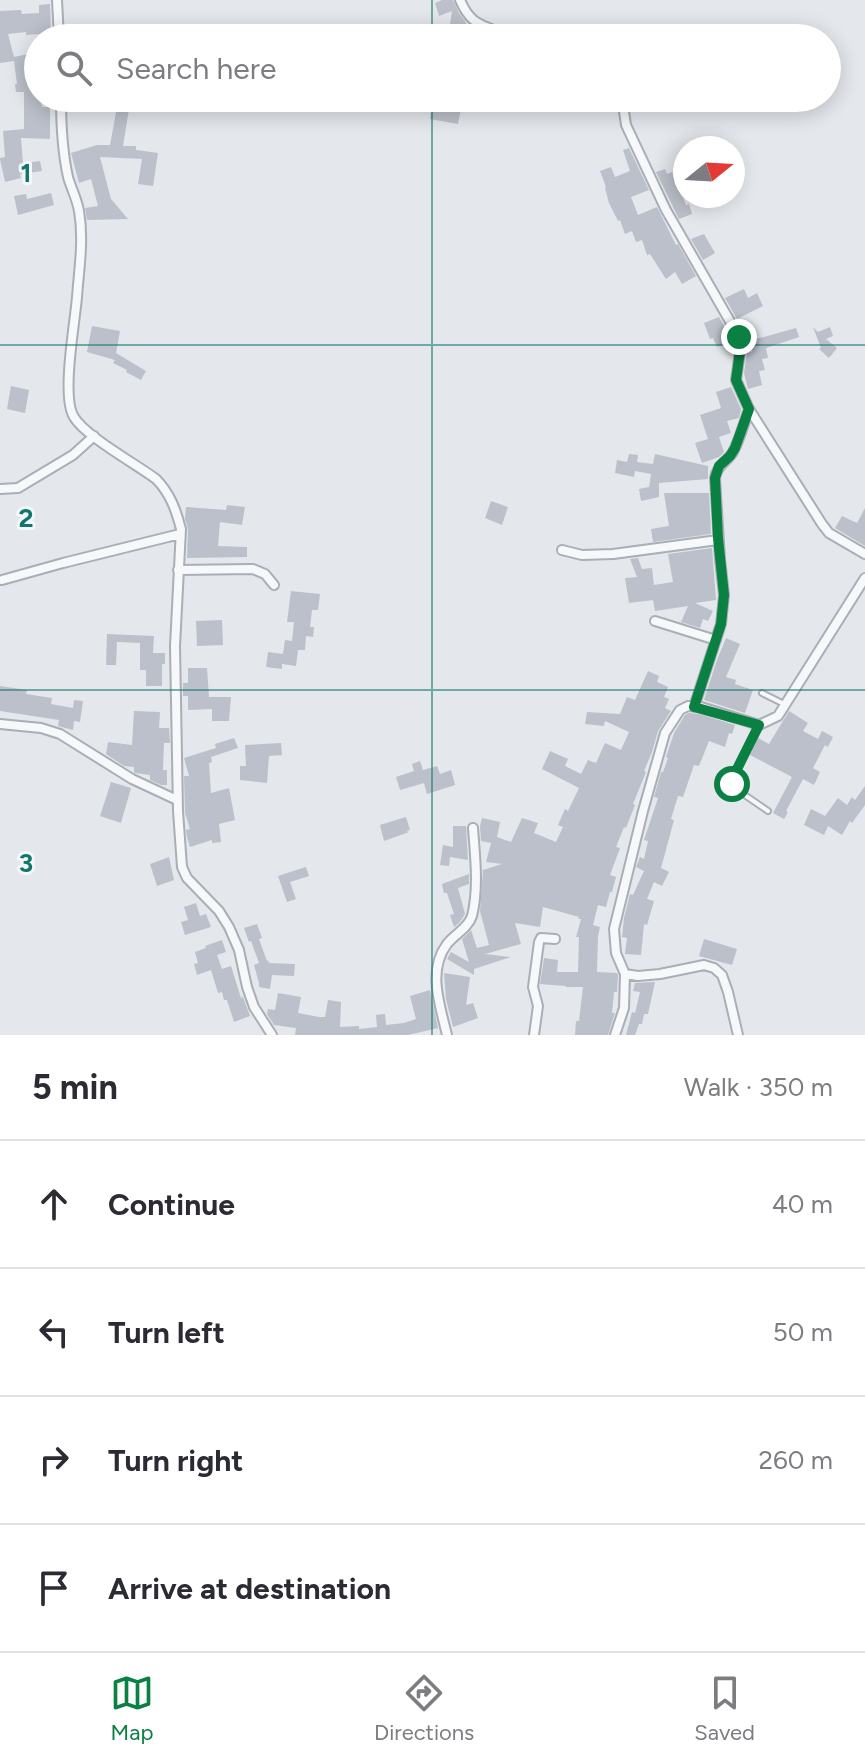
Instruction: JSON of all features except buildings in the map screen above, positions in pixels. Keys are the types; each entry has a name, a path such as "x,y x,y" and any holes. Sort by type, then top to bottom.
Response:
{"street":[{"path":"57,0 58,24"},
{"path":"460,0 466,14 477,24"},
{"path":"61,112 62,142 79,208 81,229 69,405 73,416 85,430 165,487 177,512 180,534 175,646 177,800 183,872 219,911 229,927 239,950 254,1007 272,1035"},
{"path":"624,112 626,125 675,227 739,337 736,380 749,409 829,533 865,554"},
{"path":"694,707 721,624 724,595 718,540 716,471 735,448 749,409"},
{"path":"0,489 18,488 73,455 94,436"},
{"path":"2,580 180,534"},
{"path":"562,550 582,555 613,554 718,540"},
{"path":"178,570 253,569 265,574 274,585"},
{"path":"615,1035 624,1008 625,974 616,953 614,929 665,733 684,707 759,725 774,719 865,578"},
{"path":"655,621 716,640"},
{"path":"0,724 41,728 60,734 132,779 177,800"},
{"path":"447,1035 436,990 438,960 445,947 471,920 476,871 473,828"},
{"path":"534,1035 538,1006 533,987 539,942 545,937 555,939"},
{"path":"625,974 660,974 704,965 714,968 722,975 738,1035"}],"lane":[{"path":"762,693 782,703"},
{"path":"759,725 732,782 736,789 768,811"}],"route":[{"path":"732,784 759,725 694,707 721,624 724,595 716,471 735,448 749,409 736,380 739,337"}]}
